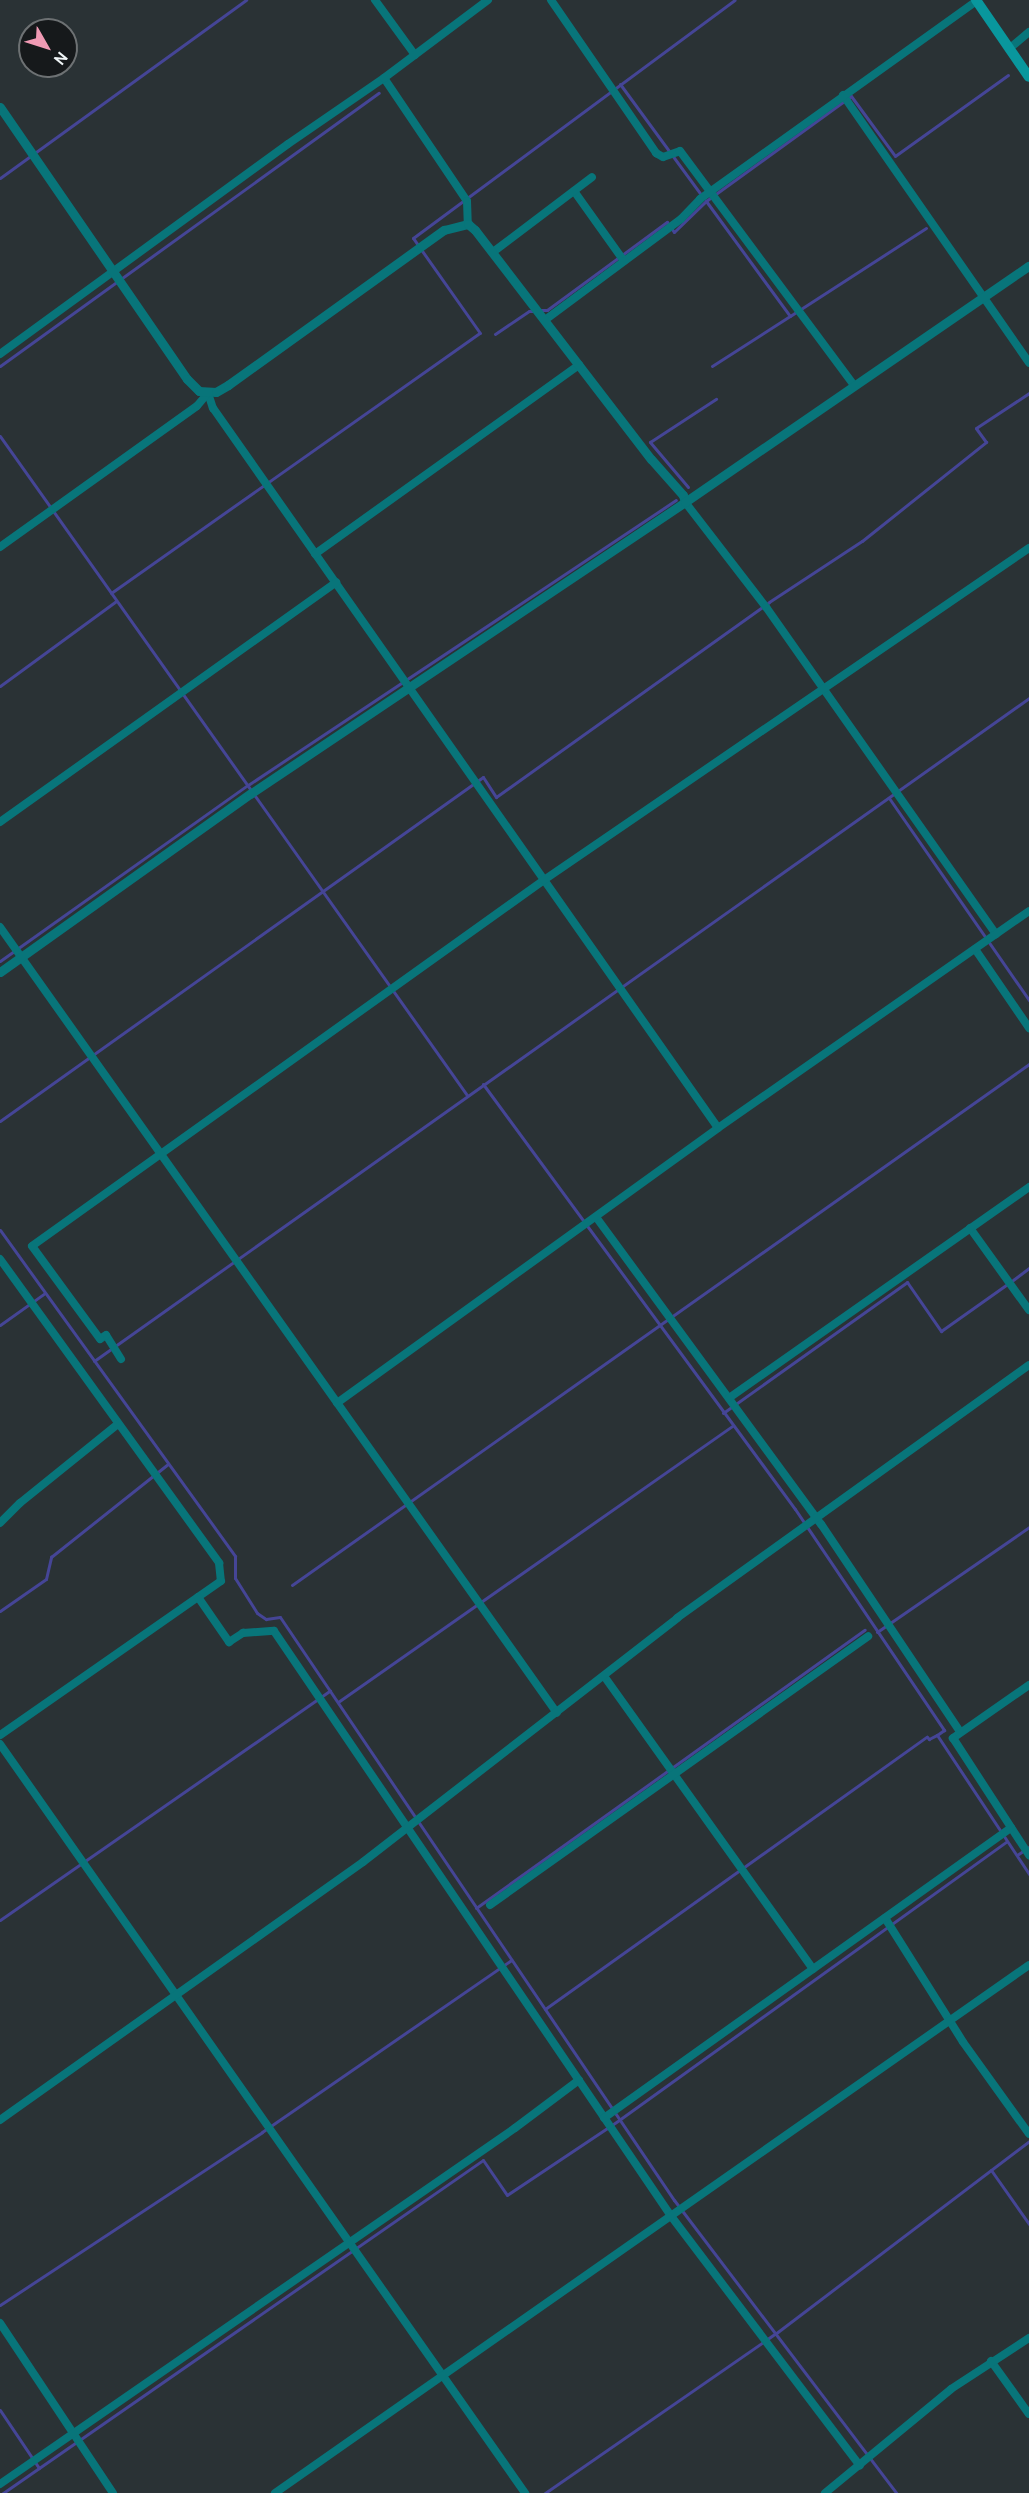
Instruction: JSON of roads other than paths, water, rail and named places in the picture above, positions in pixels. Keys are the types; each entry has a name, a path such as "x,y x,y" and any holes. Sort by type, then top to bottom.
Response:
{"main road":[{"path":"976,0 1029,77"}],"street":[{"path":"375,0 415,55"},
{"path":"0,354 118,276 288,144 384,78 488,0"},
{"path":"551,0 656,153 663,157 680,151 705,196 798,306 854,385"},
{"path":"540,314 670,227 705,196 845,98 976,0"},
{"path":"1010,48 1029,32"},
{"path":"384,78 466,199 468,224 493,252 651,459 683,495 685,502 765,605 901,797 994,935"},
{"path":"845,98 986,297 1029,363"},
{"path":"0,106 187,379 199,391 208,393"},
{"path":"493,252 592,177"},
{"path":"574,190 622,257"},
{"path":"0,547 197,406 208,393 228,385 444,230 468,224"},
{"path":"0,972 18,952 253,792 406,683 685,502 1029,266"},
{"path":"315,554 579,365"},
{"path":"208,393 213,408 718,1128"},
{"path":"117,1352 106,1335 100,1339 32,1246 544,880 1029,548"},
{"path":"0,822 336,582"},
{"path":"337,1403 718,1128 1029,911"},
{"path":"0,927 557,1713"},
{"path":"975,949 1029,1028"},
{"path":"732,1403 1029,1187"},
{"path":"589,1221 671,1319 732,1403 889,1623 960,1732"},
{"path":"970,1228 1029,1310"},
{"path":"0,1259 219,1563 221,1581 0,1735"},
{"path":"0,2120 414,1824 604,1676 815,1518 1029,1365"},
{"path":"0,1523 20,1503 118,1424"},
{"path":"198,1597 229,1642 243,1633 274,1631 319,1697 414,1824 501,1967 579,2080 611,2118 766,2341 860,2466"},
{"path":"490,1905 672,1770 868,1636"},
{"path":"604,1676 813,1969"},
{"path":"1027,1853 953,1738 1029,1685"},
{"path":"0,1744 525,2493"},
{"path":"611,2118 813,1969 888,1923 1011,1828"},
{"path":"888,1923 950,2020 1029,2134"},
{"path":"275,2493 1029,1965"},
{"path":"0,2484 34,2461 75,2439 352,2247 579,2080"},
{"path":"0,2323 113,2493"},
{"path":"825,2493 951,2389 1029,2338"},
{"path":"992,2361 1029,2414"}],"waterway":[{"path":"0,178 246,0"},
{"path":"111,593 480,333 413,238 735,0"},
{"path":"540,310 547,310 667,222 674,232 706,201 851,96 895,156 1008,75"},
{"path":"620,84 702,196"},
{"path":"0,366 379,93"},
{"path":"706,201 790,316 926,228"},
{"path":"495,334 529,311 534,311"},
{"path":"712,366 790,316"},
{"path":"0,1121 483,777 496,797 769,602 862,541 986,442 976,428 1029,393"},
{"path":"688,487 650,442 716,399"},
{"path":"0,436 467,1095"},
{"path":"0,961 248,785 676,500"},
{"path":"0,686 116,601"},
{"path":"94,1361 1029,698"},
{"path":"889,798 1029,1000"},
{"path":"292,1585 1029,1064"},
{"path":"483,1084 795,1509 944,1730 937,1735 1029,1874"},
{"path":"0,1230 235,1556 235,1578 257,1613 266,1619 280,1617 674,2200 896,2493"},
{"path":"1013,1280 1029,1268"},
{"path":"723,1413 907,1282 941,1331 1006,1285"},
{"path":"0,1325 45,1293"},
{"path":"338,1702 732,1426"},
{"path":"0,1611 46,1579 51,1557 168,1464"},
{"path":"877,1632 1029,1527"},
{"path":"476,1908 865,1630"},
{"path":"0,1920 330,1691"},
{"path":"545,2009 927,1737 929,1739 937,1735"},
{"path":"3,2493 483,2160 507,2195 619,2120 1006,1842"},
{"path":"1017,1855 1029,1847"},
{"path":"0,2305 262,2132 511,1960"},
{"path":"545,2493 775,2334 1029,2141"},
{"path":"991,2170 1029,2224"},
{"path":"0,2410 39,2468"}]}
